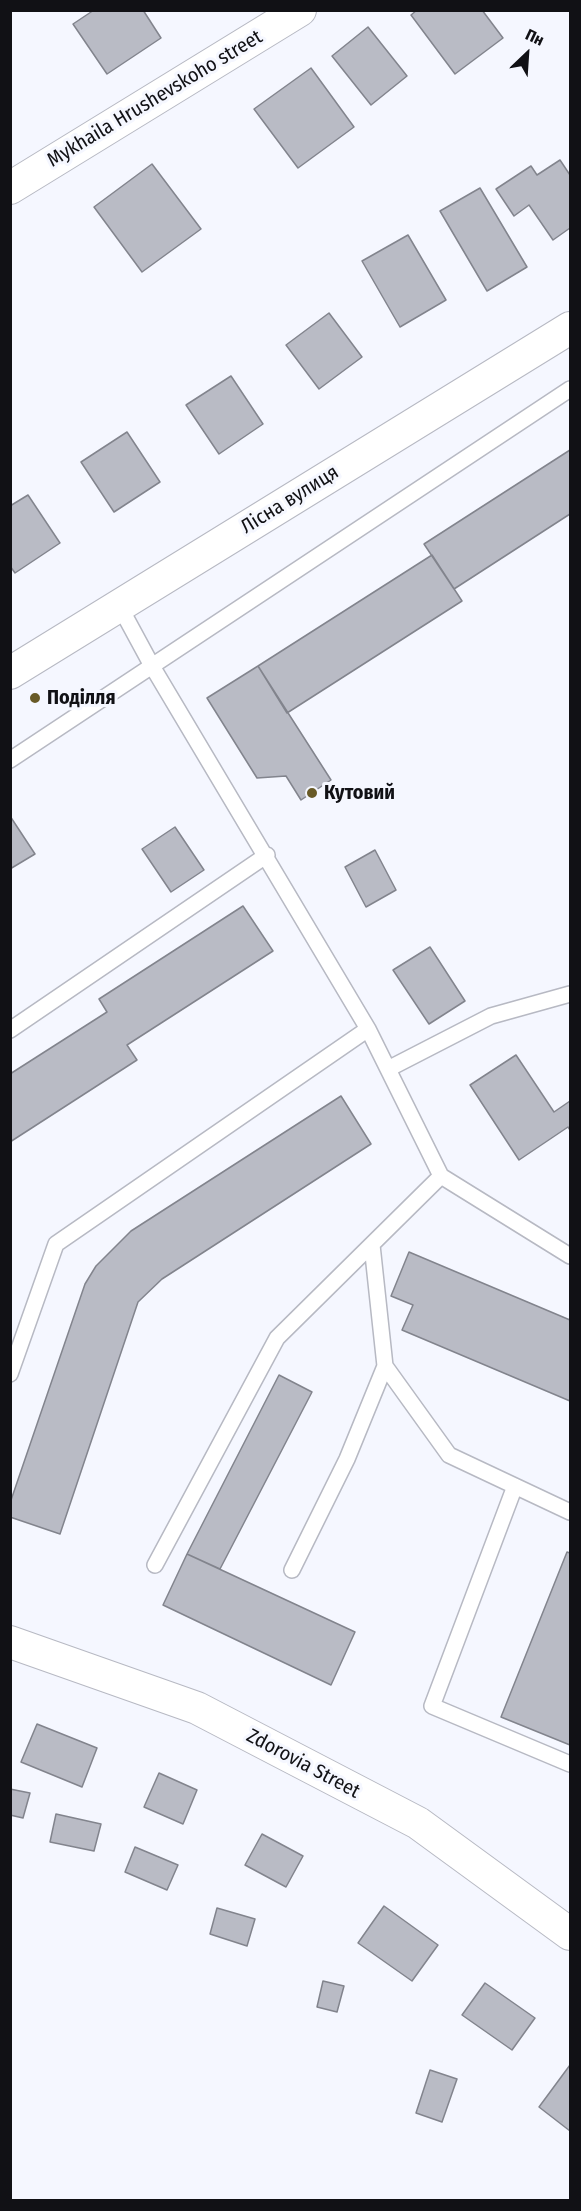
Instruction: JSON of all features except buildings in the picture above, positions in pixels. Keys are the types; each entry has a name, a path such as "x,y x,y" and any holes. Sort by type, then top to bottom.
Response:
{"street":[{"name":"Mykhaila Hrushevskoho street","path":"10,188 300,10"},
{"name":"Лісна вулиця","path":"10,673 570,328"},
{"name":"Zdorovia Street","path":"10,1642 197,1708 418,1823 570,1934"}],"lane":[{"path":"10,760 570,389"},
{"path":"119,604 152,666 267,855 368,1029 441,1176 570,1256"},
{"path":"10,1030 267,855"},
{"path":"388,1069 491,1016 570,994"},
{"path":"10,1374 56,1244 368,1029"},
{"path":"155,1565 277,1338 441,1176"},
{"path":"292,1570 347,1458 385,1366 372,1245"},
{"path":"385,1366 449,1455 570,1512"},
{"path":"515,1486 432,1706 570,1764"}],"place":[{"name":"Поділля","path":"35,698"},
{"name":"Кутовий","path":"312,793"}]}
